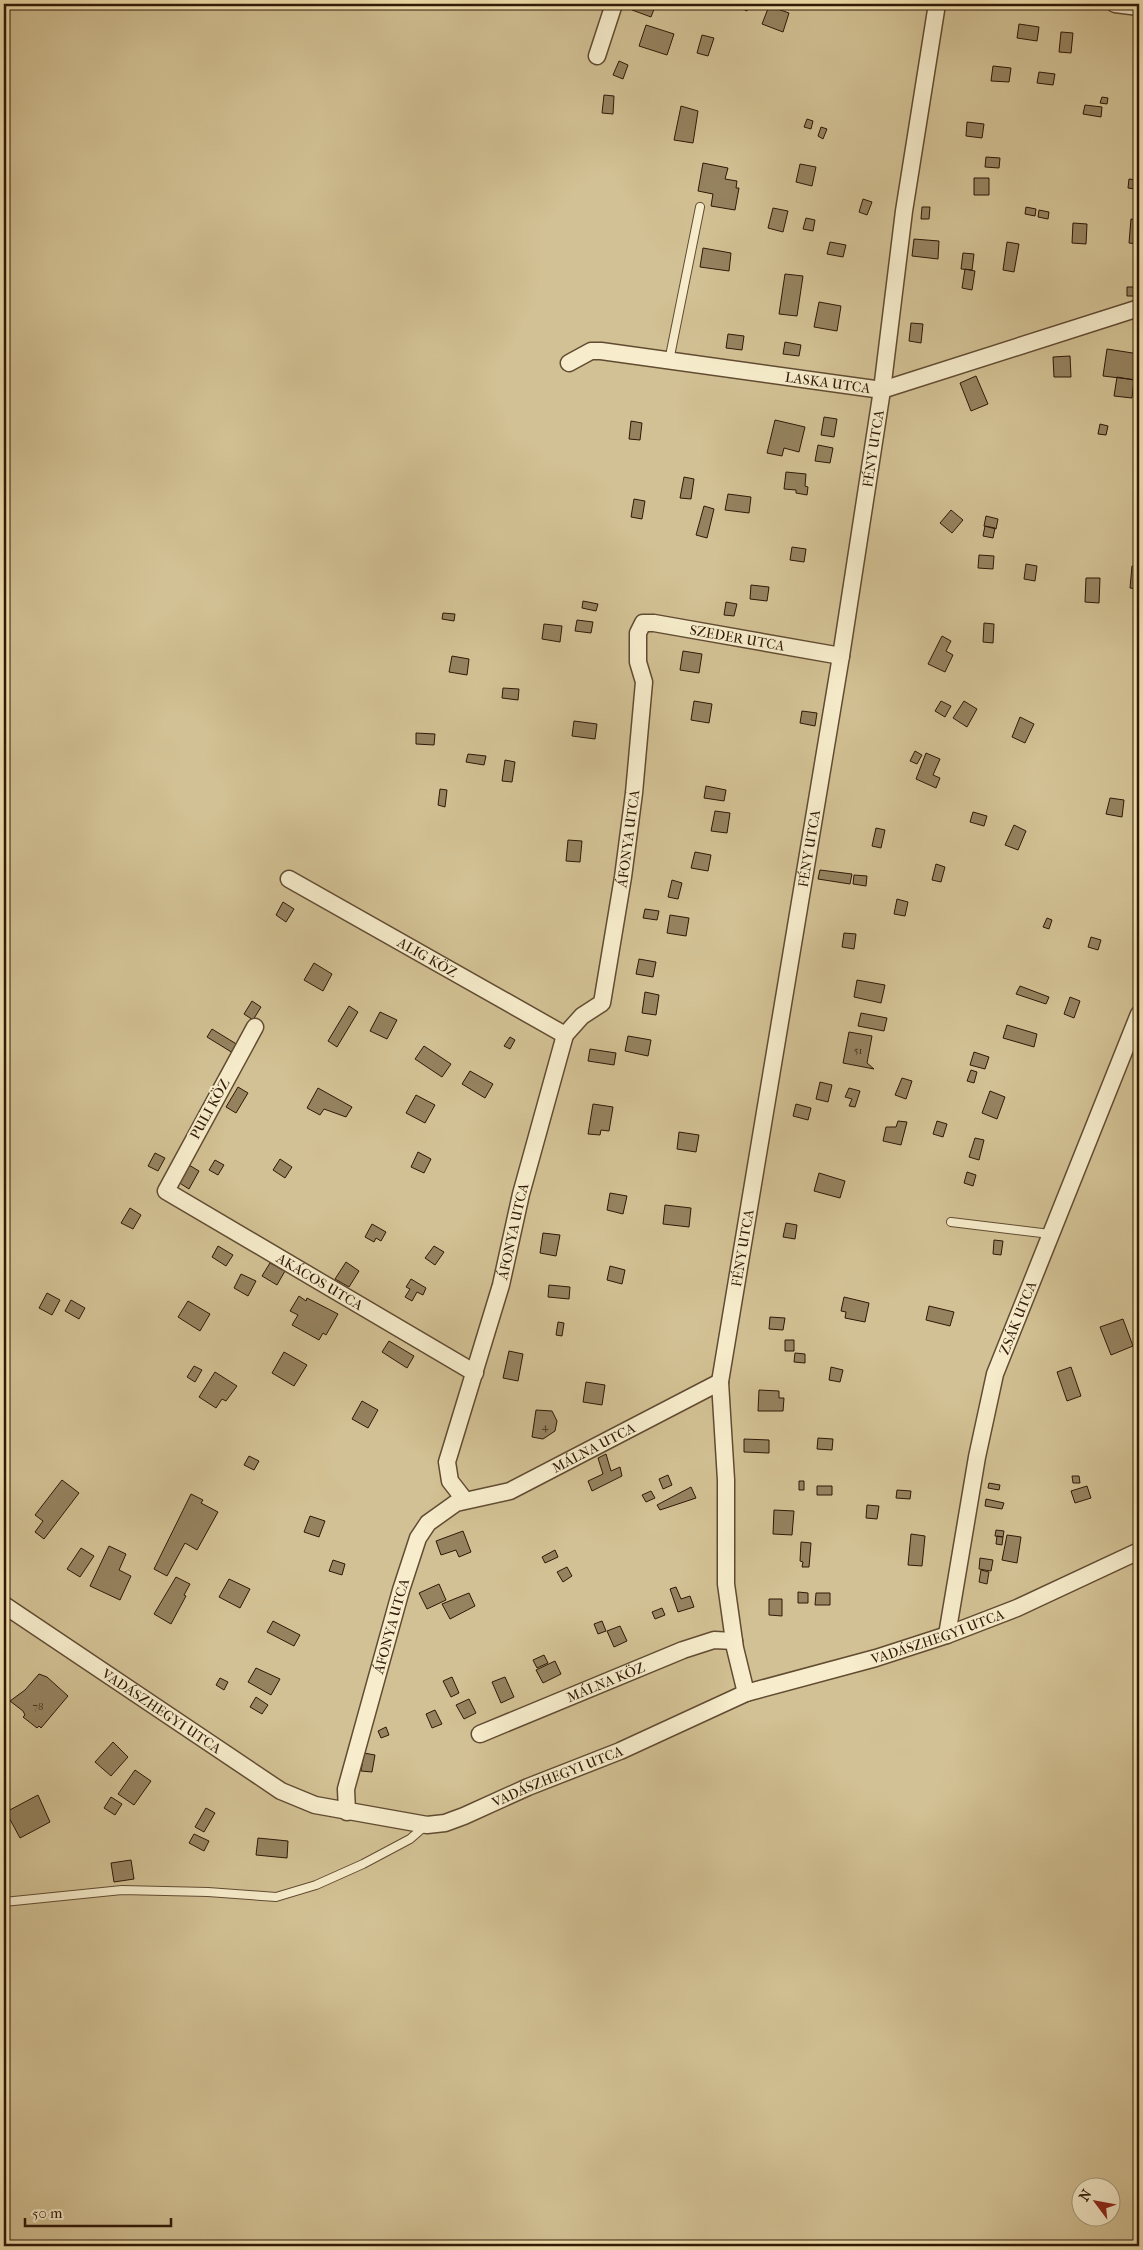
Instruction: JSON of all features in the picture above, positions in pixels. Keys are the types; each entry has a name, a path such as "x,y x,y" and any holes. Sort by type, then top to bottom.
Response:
{"street":[{"path":"597,56 614,4"},
{"name":"FÉNY UTCA","path":"746,1694 734,1641 726,1584 726,1480 720,1382 841,656 882,390 904,211 937,4"},
{"path":"1115,4 1139,7"},
{"name":"LASKA UTCA","path":"569,363 591,351 882,390 1139,308"},
{"name":"SZEDER UTCA","path":"638,633 643,623 654,623 841,656"},
{"name":"ÁFONYA UTCA","path":"347,1812 346,1789 401,1590 418,1538 428,1523 440,1513 464,1499 450,1482 447,1462 501,1285 521,1194 564,1035 582,1016 602,1004 623,877 634,793 644,682 638,662 638,633"},
{"name":"ALIG KÖZ","path":"288,879 564,1035"},
{"name":"ZSÁK UTCA","path":"947,1635 988,1401 995,1374 1139,1014"},
{"name":"PULI KÖZ","path":"166,1191 255,1027"},
{"name":"AKÁCOS UTCA","path":"166,1191 475,1373"},
{"name":"MÁLNA UTCA","path":"464,1499 510,1491 720,1382"},
{"name":"VADÁSZHEGYI UTCA","path":"4,1604 215,1746 262,1780 300,1800 347,1812 427,1825 445,1823 464,1816 528,1787 620,1751 746,1694 876,1658 947,1635 1017,1608 1139,1551"},
{"name":"MÁLNA KÖZ","path":"480,1734 683,1650 714,1640 734,1641"}],"lane":[{"path":"669,361 700,207"},
{"path":"951,1222 1050,1234"},
{"path":"4,1902 122,1890 208,1892 276,1897 316,1885 363,1864 410,1839 427,1825"}],"shaded area":[{"path":"4,4 1139,4 1139,2246 4,2246"}],"building":[{"path":"634,4 656,4 651,17 632,10"},
{"path":"733,4 750,4 747,11"},
{"path":"769,6 789,13 783,32 762,24"},
{"path":"1019,24 1039,27 1037,41 1017,38"},
{"path":"646,25 674,34 667,55 639,46"},
{"path":"1061,32 1073,33 1071,53 1059,52"},
{"path":"702,35 714,38 708,56 697,53"},
{"path":"619,61 628,65 623,79 613,75"},
{"path":"993,66 1011,68 1009,82 991,81"},
{"path":"1039,72 1055,74 1053,85 1037,83"},
{"path":"604,95 614,96 613,114 602,113"},
{"path":"1102,97 1108,98 1107,104 1100,103"},
{"path":"1085,105 1102,107 1101,117 1083,114"},
{"path":"681,106 698,111 693,143 674,140"},
{"path":"807,119 813,121 811,129 804,127"},
{"path":"967,122 984,124 982,138 966,136"},
{"path":"821,127 827,129 823,139 818,136"},
{"path":"986,157 1000,158 999,168 985,167"},
{"path":"703,163 728,168 725,179 737,181 736,188 739,188 735,210 711,206 713,194 698,191"},
{"path":"800,164 816,167 812,186 796,182"},
{"path":"974,178 989,178 989,195 974,195"},
{"path":"1129,179 1137,180 1135,189 1128,188"},
{"path":"863,199 872,202 867,215 859,212"},
{"path":"922,207 930,207 929,219 921,219"},
{"path":"1026,207 1036,209 1035,216 1025,214"},
{"path":"773,208 788,211 783,232 768,228"},
{"path":"1039,210 1049,212 1048,219 1038,217"},
{"path":"806,218 815,220 813,231 803,229"},
{"path":"1131,219 1139,220 1138,244 1129,243"},
{"path":"1073,223 1087,224 1086,244 1072,243"},
{"path":"914,239 939,241 938,259 912,256"},
{"path":"830,242 846,245 843,257 827,254"},
{"path":"1007,242 1019,244 1014,272 1003,270"},
{"path":"703,248 731,253 729,271 700,267"},
{"path":"963,253 974,254 972,270 961,269"},
{"path":"965,269 975,271 972,290 962,288"},
{"path":"785,274 803,276 797,316 779,314"},
{"path":"1127,287 1135,287 1135,296 1127,296"},
{"path":"819,302 841,306 837,331 814,327"},
{"path":"911,323 923,324 921,343 909,341"},
{"path":"728,334 744,336 742,350 726,348"},
{"path":"785,342 801,345 799,356 783,354"},
{"path":"1107,349 1139,354 1137,380 1103,376"},
{"path":"1070,356 1071,377 1054,377 1053,357"},
{"path":"976,376 988,404 971,411 960,383"},
{"path":"1117,377 1134,380 1132,398 1114,396"},
{"path":"824,417 837,419 834,437 821,435"},
{"path":"775,420 805,427 799,452 784,448 782,456 767,453"},
{"path":"631,421 642,423 640,440 629,439"},
{"path":"1100,424 1108,426 1106,435 1098,434"},
{"path":"818,445 833,448 830,463 815,461"},
{"path":"786,472 806,474 805,486 808,487 807,495 796,493 796,490 784,489"},
{"path":"684,477 694,479 691,499 680,498"},
{"path":"728,494 751,497 749,513 725,510"},
{"path":"634,499 645,501 642,519 631,517"},
{"path":"704,506 714,509 707,538 696,535"},
{"path":"951,510 963,520 952,533 940,523"},
{"path":"986,516 998,519 996,529 984,526"},
{"path":"985,526 995,528 993,538 983,536"},
{"path":"792,547 806,549 804,562 790,560"},
{"path":"979,555 994,556 993,569 978,568"},
{"path":"1026,564 1037,566 1035,581 1024,579"},
{"path":"1132,566 1139,567 1139,589 1130,588"},
{"path":"1086,578 1100,578 1099,603 1085,602"},
{"path":"751,585 769,587 767,601 750,599"},
{"path":"583,601 598,604 596,611 582,608"},
{"path":"726,602 737,604 734,616 724,615"},
{"path":"443,613 455,614 454,621 442,619"},
{"path":"577,620 593,622 591,633 575,631"},
{"path":"984,623 994,624 993,643 983,642"},
{"path":"544,624 562,626 560,642 542,639"},
{"path":"942,636 951,641 946,651 953,655 945,672 928,664"},
{"path":"683,651 702,654 699,673 680,670"},
{"path":"452,656 469,659 467,675 449,672"},
{"path":"503,688 519,689 518,700 502,698"},
{"path":"694,701 712,704 709,723 691,720"},
{"path":"941,701 951,706 945,717 935,711"},
{"path":"964,701 977,709 967,727 953,718"},
{"path":"802,711 817,713 815,726 800,723"},
{"path":"1020,717 1034,724 1025,743 1012,737"},
{"path":"574,721 597,724 595,739 572,736"},
{"path":"416,733 435,734 434,745 416,744"},
{"path":"915,751 922,755 917,764 910,761"},
{"path":"926,753 940,759 933,775 940,778 936,788 916,779"},
{"path":"468,754 486,756 484,765 466,762"},
{"path":"505,760 515,762 512,782 502,781"},
{"path":"706,786 726,790 724,801 704,798"},
{"path":"440,789 447,790 445,807 438,805"},
{"path":"1110,798 1124,800 1122,817 1106,814"},
{"path":"715,811 730,813 727,833 711,831"},
{"path":"973,812 987,816 984,826 970,822"},
{"path":"1014,825 1026,831 1018,850 1005,845"},
{"path":"876,828 885,830 881,848 872,846"},
{"path":"568,840 582,841 580,862 566,861"},
{"path":"695,852 711,855 708,871 691,868"},
{"path":"936,864 945,867 941,882 932,880"},
{"path":"820,870 852,874 850,884 818,879"},
{"path":"854,875 867,876 866,886 853,884"},
{"path":"672,880 682,883 678,899 668,897"},
{"path":"897,899 908,902 905,916 894,914"},
{"path":"283,902 294,909 286,922 276,915"},
{"path":"645,909 659,911 657,920 643,918"},
{"path":"670,915 689,918 686,936 667,933"},
{"path":"1047,918 1052,920 1049,929 1043,927"},
{"path":"844,933 856,934 854,949 842,947"},
{"path":"1091,937 1101,940 1098,950 1088,947"},
{"path":"639,959 656,962 653,977 636,974"},
{"path":"314,963 332,974 323,991 304,980"},
{"path":"857,980 885,985 881,1003 854,997"},
{"path":"1020,986 1049,997 1046,1004 1016,994"},
{"path":"645,992 659,995 656,1015 642,1013"},
{"path":"1070,997 1080,1001 1074,1018 1064,1014"},
{"path":"252,1001 261,1007 253,1020 244,1014"},
{"path":"349,1006 358,1012 337,1047 328,1041"},
{"path":"380,1012 397,1020 387,1039 370,1031"},
{"path":"861,1013 887,1018 884,1031 858,1026"},
{"path":"1007,1025 1037,1034 1034,1047 1003,1038"},
{"path":"212,1029 238,1045 233,1053 207,1037"},
{"path":"849,1032 872,1036 867,1063 874,1069 843,1063"},
{"path":"628,1036 651,1040 648,1056 625,1051"},
{"path":"510,1037 515,1040 510,1049 504,1046"},
{"path":"424,1046 451,1064 442,1077 415,1059"},
{"path":"590,1049 616,1053 614,1065 588,1061"},
{"path":"974,1052 989,1057 985,1069 970,1065"},
{"path":"971,1070 977,1072 974,1083 967,1081"},
{"path":"470,1071 493,1084 485,1098 462,1084"},
{"path":"902,1078 912,1081 906,1099 895,1095"},
{"path":"820,1082 832,1085 828,1102 816,1099"},
{"path":"238,1087 248,1093 236,1113 226,1107"},
{"path":"318,1088 352,1107 346,1117 324,1109 320,1115 307,1108"},
{"path":"849,1088 860,1091 855,1107 849,1106 852,1099 845,1097"},
{"path":"990,1091 1005,1097 997,1119 982,1113"},
{"path":"416,1095 435,1105 425,1123 406,1113"},
{"path":"593,1104 613,1107 609,1131 601,1130 600,1135 588,1134"},
{"path":"796,1104 811,1108 808,1120 793,1116"},
{"path":"898,1121 907,1122 901,1145 883,1141 886,1127 896,1127"},
{"path":"937,1121 947,1124 943,1137 933,1134"},
{"path":"679,1132 699,1135 696,1152 677,1149"},
{"path":"975,1138 984,1140 979,1160 969,1157"},
{"path":"418,1152 431,1159 424,1173 411,1167"},
{"path":"155,1153 165,1158 158,1171 148,1166"},
{"path":"280,1159 292,1167 285,1178 273,1170"},
{"path":"215,1160 224,1165 218,1175 209,1170"},
{"path":"189,1165 199,1171 189,1189 178,1182"},
{"path":"967,1172 976,1175 973,1186 964,1183"},
{"path":"819,1173 845,1181 840,1198 814,1191"},
{"path":"610,1193 627,1196 623,1214 607,1210"},
{"path":"665,1205 691,1208 689,1227 663,1224"},
{"path":"130,1208 141,1215 133,1229 121,1223"},
{"path":"786,1223 797,1225 795,1239 783,1237"},
{"path":"372,1224 386,1232 381,1241 376,1238 374,1242 365,1237"},
{"path":"543,1233 560,1235 556,1256 540,1253"},
{"path":"994,1240 1003,1241 1001,1255 993,1254"},
{"path":"218,1246 233,1255 226,1266 212,1257"},
{"path":"434,1246 444,1252 435,1265 425,1258"},
{"path":"346,1262 359,1271 349,1287 335,1279"},
{"path":"270,1263 285,1271 277,1285 262,1276"},
{"path":"610,1266 625,1270 622,1284 607,1280"},
{"path":"241,1274 256,1281 248,1296 234,1288"},
{"path":"411,1279 426,1288 423,1295 417,1292 412,1301 405,1297 410,1289 406,1287"},
{"path":"549,1285 570,1287 569,1299 548,1297"},
{"path":"47,1293 60,1300 52,1315 39,1308"},
{"path":"299,1296 306,1301 307,1298 338,1314 326,1335 323,1333 319,1340 292,1325 298,1315 290,1311"},
{"path":"844,1297 869,1303 865,1322 845,1318 846,1312 841,1311"},
{"path":"71,1300 85,1308 79,1319 65,1311"},
{"path":"188,1301 210,1314 200,1331 178,1317"},
{"path":"929,1306 954,1312 950,1326 926,1320"},
{"path":"770,1317 785,1318 783,1330 769,1329"},
{"path":"1123,1319 1133,1346 1111,1355 1100,1327"},
{"path":"558,1322 564,1323 562,1336 556,1335"},
{"path":"785,1340 794,1340 794,1351 785,1351"},
{"path":"389,1341 414,1356 407,1368 382,1352"},
{"path":"509,1351 523,1354 518,1381 503,1378"},
{"path":"284,1352 307,1365 294,1386 272,1373"},
{"path":"795,1353 805,1354 805,1363 794,1362"},
{"path":"194,1366 202,1370 195,1382 187,1377"},
{"path":"831,1367 843,1370 840,1382 829,1380"},
{"path":"1071,1367 1081,1396 1067,1401 1057,1372"},
{"path":"215,1372 237,1386 226,1401 222,1399 216,1408 199,1397"},
{"path":"586,1382 605,1385 602,1405 583,1402"},
{"path":"759,1390 779,1391 779,1398 784,1398 783,1411 758,1411"},
{"path":"362,1401 378,1410 368,1428 352,1419"},
{"path":"536,1410 552,1411 557,1421 555,1431 543,1439 532,1437"},
{"path":"818,1438 833,1439 832,1450 817,1449"},
{"path":"744,1439 769,1440 769,1453 744,1452"},
{"path":"606,1454 611,1471 620,1467 622,1476 592,1491 588,1481 603,1474 598,1458"},
{"path":"249,1456 259,1461 254,1470 244,1465"},
{"path":"668,1475 672,1485 663,1489 659,1479"},
{"path":"1072,1476 1079,1476 1080,1483 1073,1483"},
{"path":"62,1480 79,1493 44,1539 35,1532 43,1521 35,1515"},
{"path":"799,1481 804,1481 804,1490 799,1490"},
{"path":"989,1483 1000,1485 999,1490 988,1488"},
{"path":"817,1486 832,1486 832,1495 817,1495"},
{"path":"1087,1486 1091,1498 1075,1503 1071,1491"},
{"path":"691,1487 696,1498 660,1510 657,1505"},
{"path":"897,1490 911,1491 910,1499 896,1498"},
{"path":"651,1491 655,1498 646,1502 642,1495"},
{"path":"191,1494 203,1500 201,1503 218,1512 197,1550 185,1543 167,1576 154,1569"},
{"path":"986,1499 1004,1503 1002,1509 985,1506"},
{"path":"867,1505 879,1506 877,1519 866,1518"},
{"path":"774,1510 794,1511 792,1535 773,1534"},
{"path":"310,1516 325,1521 319,1537 304,1532"},
{"path":"996,1530 1004,1531 1003,1537 995,1536"},
{"path":"463,1531 471,1552 459,1557 456,1550 441,1555 436,1541"},
{"path":"911,1534 925,1536 922,1566 908,1565"},
{"path":"1007,1535 1021,1537 1017,1563 1002,1560"},
{"path":"997,1536 1003,1537 1002,1545 996,1544"},
{"path":"801,1542 811,1543 809,1567 802,1567 803,1562 800,1561"},
{"path":"109,1546 126,1554 119,1570 131,1576 120,1600 90,1586"},
{"path":"81,1548 94,1556 80,1577 67,1569"},
{"path":"555,1550 558,1557 545,1563 542,1557"},
{"path":"980,1558 993,1560 991,1571 979,1569"},
{"path":"333,1560 345,1564 342,1575 329,1571"},
{"path":"567,1567 572,1576 563,1582 557,1572"},
{"path":"981,1570 989,1572 987,1584 979,1582"},
{"path":"176,1577 190,1584 184,1595 186,1596 171,1624 154,1614"},
{"path":"229,1579 250,1589 240,1608 219,1597"},
{"path":"439,1584 446,1600 427,1609 419,1593"},
{"path":"676,1587 681,1599 690,1596 694,1607 678,1612 670,1589"},
{"path":"798,1592 808,1593 808,1603 798,1603"},
{"path":"469,1593 475,1606 450,1619 442,1604"},
{"path":"816,1593 830,1593 830,1605 815,1605"},
{"path":"769,1599 782,1599 782,1616 769,1615"},
{"path":"662,1608 665,1615 655,1619 652,1612"},
{"path":"273,1621 300,1635 294,1646 267,1632"},
{"path":"602,1621 606,1631 598,1634 594,1624"},
{"path":"620,1626 627,1641 614,1647 607,1631"},
{"path":"544,1655 548,1663 537,1668 533,1660"},
{"path":"555,1661 561,1674 543,1683 536,1670"},
{"path":"256,1668 280,1679 271,1695 248,1682"},
{"path":"39,1674 47,1677 68,1696 41,1728 39,1726 37,1728 23,1717 25,1715 23,1711 10,1701 25,1690"},
{"path":"452,1677 459,1693 451,1697 443,1681"},
{"path":"505,1677 514,1697 501,1703 492,1682"},
{"path":"220,1678 228,1682 224,1690 216,1685"},
{"path":"256,1697 268,1705 262,1714 250,1707"},
{"path":"469,1699 476,1713 464,1719 456,1705"},
{"path":"435,1710 442,1724 432,1728 426,1714"},
{"path":"386,1727 389,1735 381,1738 378,1731"},
{"path":"113,1742 128,1757 111,1776 95,1762"},
{"path":"364,1753 375,1755 372,1772 361,1771"},
{"path":"135,1770 151,1781 134,1805 118,1794"},
{"path":"38,1795 50,1822 20,1838 6,1812"},
{"path":"111,1797 122,1804 115,1815 104,1808"},
{"path":"206,1808 215,1813 204,1832 195,1827"},
{"path":"4,1828 10,1838 4,1842"},
{"path":"194,1834 209,1841 204,1851 189,1843"},
{"path":"258,1838 288,1841 287,1858 256,1855"},
{"path":"131,1860 134,1879 114,1882 111,1863"}]}
